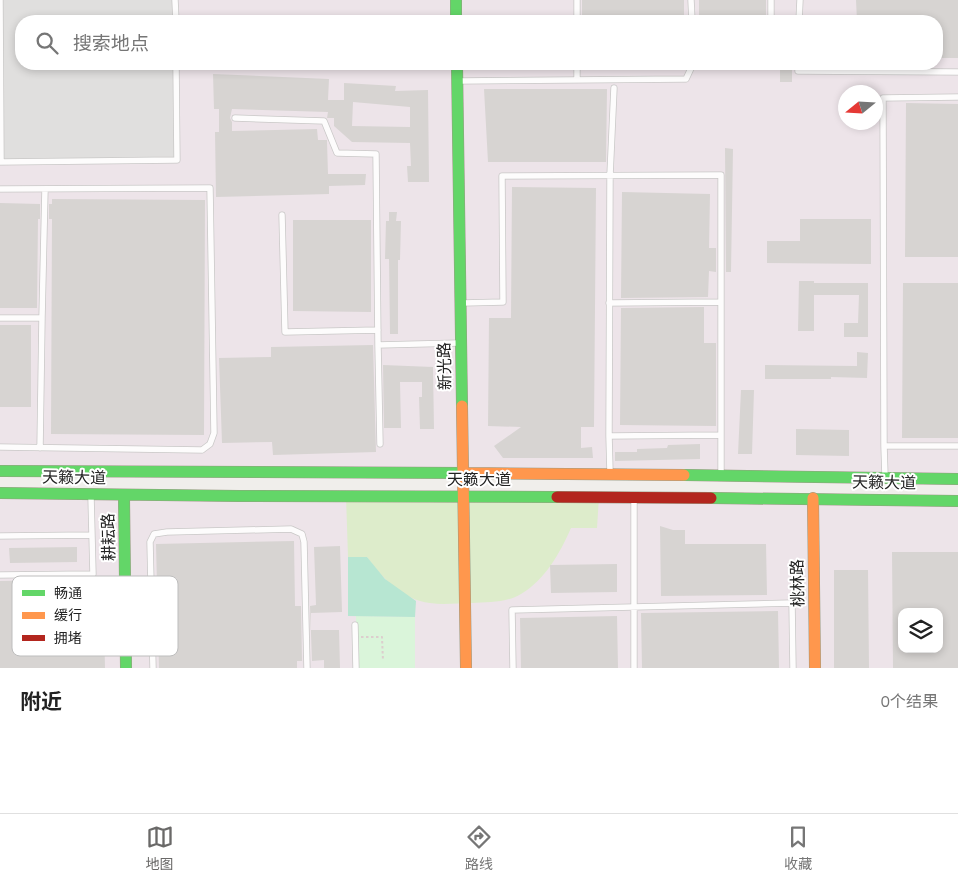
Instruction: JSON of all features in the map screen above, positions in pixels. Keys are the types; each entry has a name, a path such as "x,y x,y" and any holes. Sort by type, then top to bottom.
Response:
{"main road":[{"path":"456,0 456,15"},
{"name":"新光路","path":"457,70 466,668"},
{"name":"天籁大道","path":"0,471 610,474 958,479"},
{"name":"天籁大道","path":"0,493 124,496 813,498 958,501"},
{"name":"耕耘路","path":"124,496 125,576"},
{"name":"桃林路","path":"813,498 816,668"}],"lane":[{"path":"0,0 1,162 177,160 176,70"},
{"path":"176,0 176,15"},
{"path":"577,0 577,15"},
{"path":"691,0 692,15"},
{"path":"771,0 771,15"},
{"path":"799,15 800,0"},
{"path":"577,70 577,80"},
{"path":"457,81 686,78 690,70"},
{"path":"798,70 798,72 958,72"},
{"path":"610,474 610,176 614,88"},
{"path":"885,478 883,98 958,97"},
{"path":"235,118 324,122 336,153 376,154 380,444"},
{"path":"461,304 503,302 502,176 721,175 721,477"},
{"path":"0,189 210,188 214,433 210,444 202,450 0,447"},
{"path":"40,448 45,189"},
{"path":"282,215 285,332 378,330"},
{"path":"609,303 721,302"},
{"path":"0,318 42,318"},
{"path":"378,345 461,342"},
{"path":"609,436 721,435"},
{"path":"884,446 958,446"},
{"path":"0,575 92,574 90,495"},
{"path":"634,497 634,668"},
{"path":"151,576 150,542 154,534 167,532 291,529 302,534 304,542 308,668"},
{"path":"0,536 92,535"},
{"path":"513,668 512,610 792,603 794,668"},
{"path":"355,625 356,668"}],"path":[{"path":"356,638 382,637 383,662"}],"shaded area":[{"path":"0,0 958,0 958,479 0,471"},
{"path":"0,0 175,0 176,15 15,15 15,70 176,70 177,160 1,162"},
{"path":"0,493 958,501 958,668 0,668"}],"green space":[{"path":"346,496 599,497 597,528 571,528 557,556 544,574 530,588 515,597 491,602 430,603 402,593 379,573 367,557 348,557"},
{"path":"348,557 367,557 385,579 416,601 415,617 348,616"},
{"path":"356,616 415,617 415,668 356,668"}],"building":[{"path":"582,0 684,0 684,15 582,15"},
{"path":"699,0 766,0 766,15 699,15"},
{"path":"856,0 958,0 958,58 943,58 943,15 857,15"},
{"path":"780,70 792,70 792,82 780,82"},
{"path":"213,74 329,79 328,100 344,100 344,83 396,86 395,91 428,90 429,182 408,182 407,166 411,166 410,143 352,142 334,126 334,118 327,118 328,112 232,109 230,118 232,131 317,129 318,140 327,140 328,174 366,174 365,185 329,186 329,194 216,197 215,132 219,132 219,109 214,109","holes":["353,102 410,107 410,127 352,126"]},
{"path":"484,89 607,89 606,162 488,162"},
{"path":"906,103 958,104 958,257 905,257"},
{"path":"725,148 733,149 731,272 726,272"},
{"path":"512,187 596,188 594,427 581,427 581,448 592,447 593,458 503,458 494,446 521,427 488,426 489,318 511,318"},
{"path":"622,192 710,194 709,248 716,248 716,272 709,271 708,297 621,298"},
{"path":"52,199 205,200 204,435 51,434 52,219 49,219 49,204 52,204"},
{"path":"0,203 40,204 40,219 38,219 37,308 0,308"},
{"path":"389,212 397,212 396,221 401,221 400,260 398,260 398,334 390,334 389,259 385,259 386,221 389,221"},
{"path":"800,219 871,219 871,264 767,263 767,241 800,241"},
{"path":"293,220 371,220 371,312 293,311"},
{"path":"799,281 814,281 814,283 868,283 868,337 844,337 844,323 858,323 859,295 814,295 814,331 798,331"},
{"path":"903,283 958,283 958,438 902,438"},
{"path":"704,307 704,343 716,343 716,426 620,425 621,308"},
{"path":"0,325 31,325 31,407 0,407"},
{"path":"373,345 376,452 273,455 272,442 222,443 219,358 271,357 271,347"},
{"path":"857,352 868,353 867,378 765,379 765,365 857,366"},
{"path":"383,365 433,367 434,429 420,429 419,397 422,397 422,382 400,382 401,428 384,428"},
{"path":"741,390 754,390 752,454 738,454"},
{"path":"796,429 849,430 849,456 796,455"},
{"path":"700,444 700,459 615,461 615,452 637,452 637,449 667,448 668,445"},
{"path":"660,526 673,530 685,530 685,544 766,544 767,595 661,596"},
{"path":"294,541 295,606 301,606 302,661 297,661 297,668 159,668 159,656 178,656 178,576 157,576 156,544"},
{"path":"340,546 342,612 311,613 311,630 339,630 340,668 324,668 324,660 312,661 310,606 316,605 314,547"},
{"path":"77,547 77,562 10,563 9,548"},
{"path":"892,552 958,552 958,668 893,668"},
{"path":"617,564 617,592 551,593 550,565"},
{"path":"834,570 868,570 869,668 834,668"},
{"path":"0,581 12,581 12,656 105,656 105,668 0,668"},
{"path":"778,611 779,668 642,668 641,613"},
{"path":"617,616 618,668 521,668 520,618"}],"traffic: fast":[{"path":"456,0 456,15"},
{"path":"457,70 462,406"},
{"path":"0,471 466,473"},
{"path":"684,475 958,479"},
{"path":"0,493 557,497"},
{"path":"124,496 125,576"},
{"path":"711,498 958,501"},
{"path":"126,656 126,668"}],"traffic: slow":[{"path":"462,406 466,668"},
{"path":"466,473 684,475"},
{"path":"813,498 815,668"}],"traffic: jam":[{"path":"557,497 711,498"}]}
